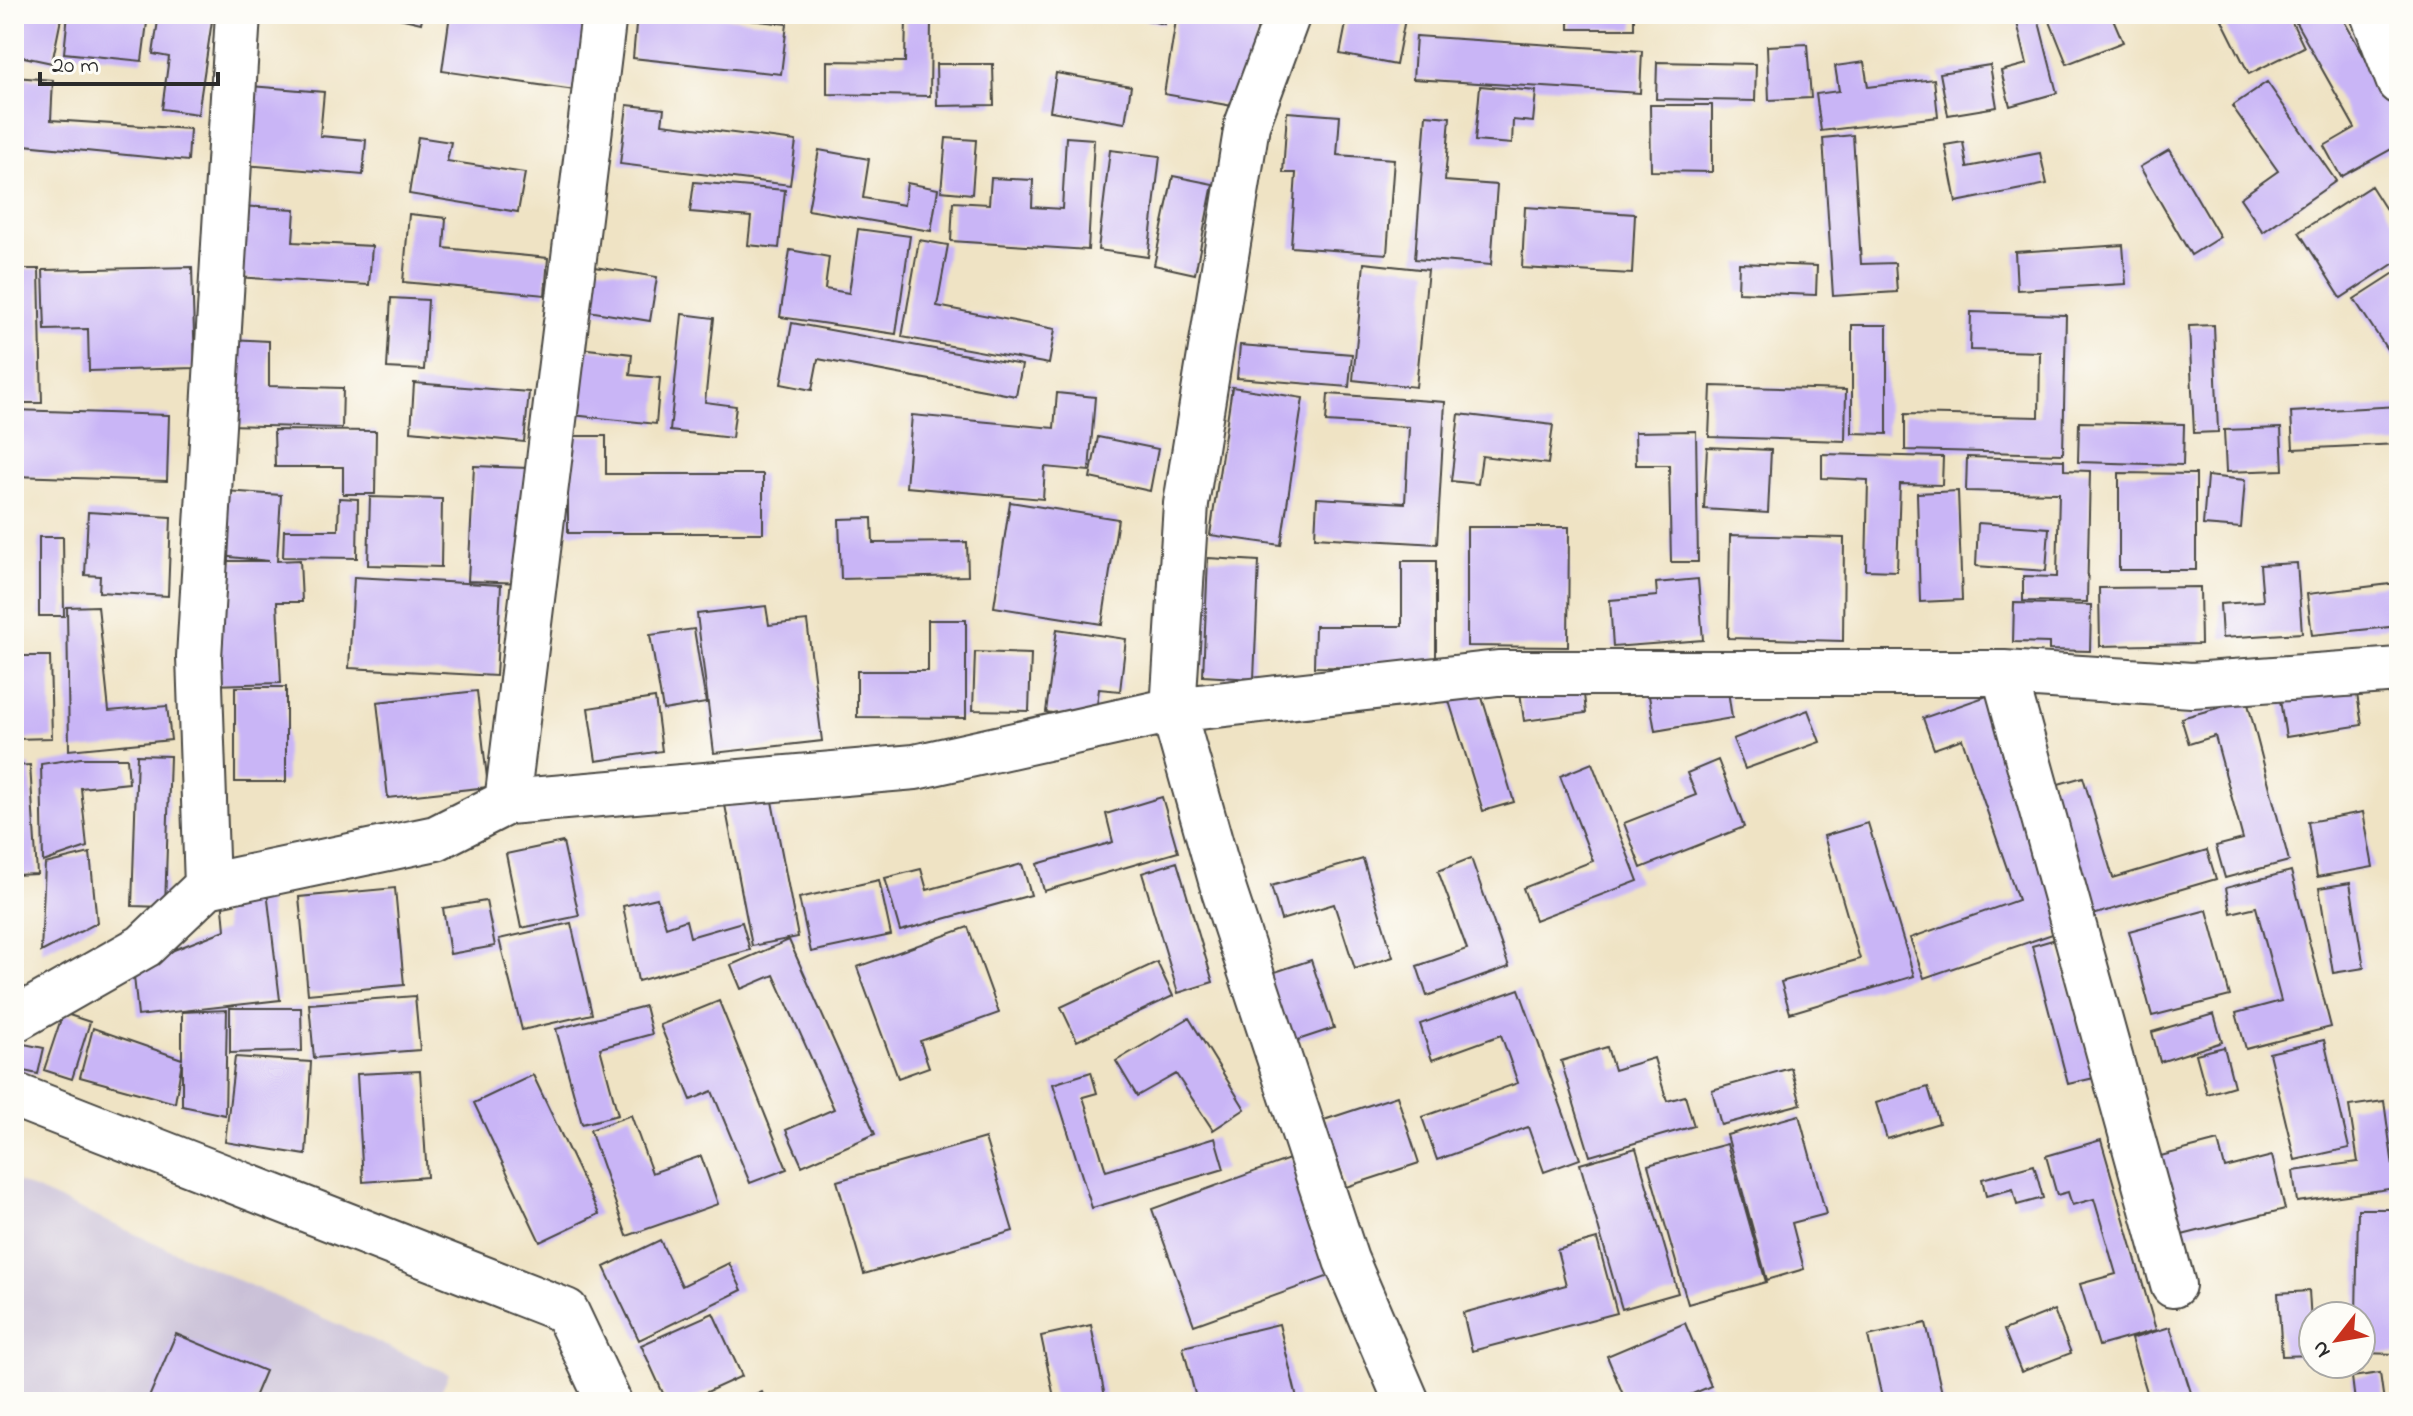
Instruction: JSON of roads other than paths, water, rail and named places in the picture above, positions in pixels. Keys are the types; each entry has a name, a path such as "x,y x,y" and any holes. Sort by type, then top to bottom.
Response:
{"street":[{"path":"207,886 199,657 238,14"},
{"path":"507,802 604,14"},
{"path":"1288,14 1247,125 1186,504 1173,710 1224,891 1346,1260 1407,1402"},
{"path":"2373,14 2399,82"},
{"path":"14,1020 144,946 207,886 436,838 507,802 915,767 1173,710 1498,673 2004,673 2192,685 2399,670"},
{"path":"2004,673 2173,1285"},
{"path":"14,1095 566,1311 609,1402"}]}
